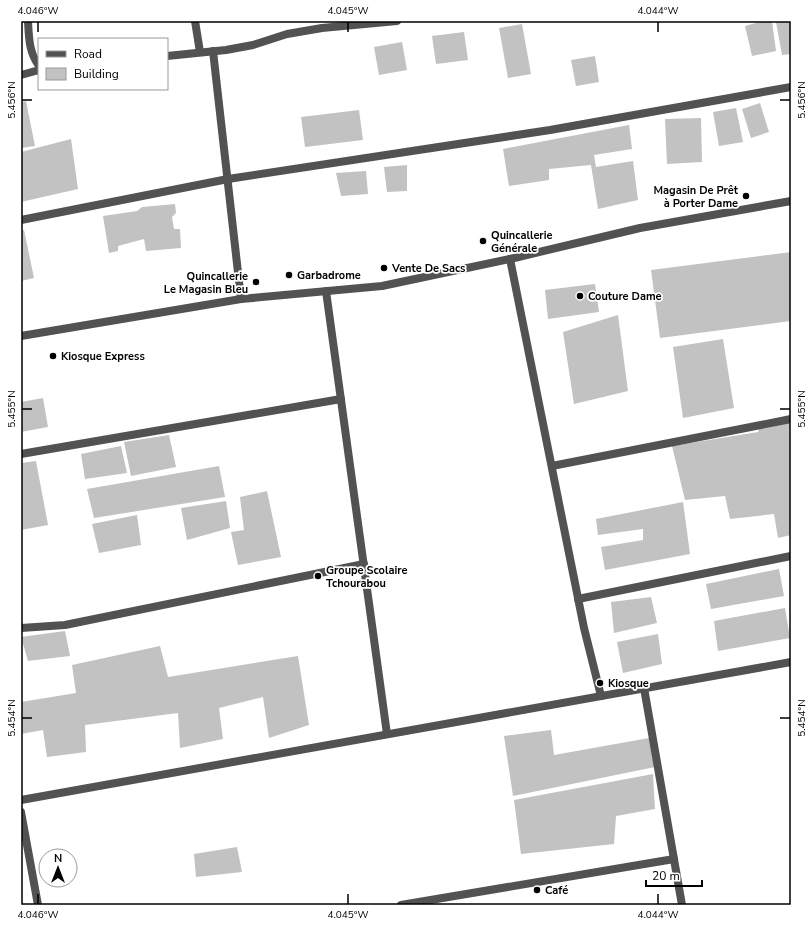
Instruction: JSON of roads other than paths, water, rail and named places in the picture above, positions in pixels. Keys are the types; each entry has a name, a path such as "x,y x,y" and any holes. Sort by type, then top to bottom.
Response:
{"street":[{"path":"28,21 29,48 32,57 38,65"},
{"path":"195,21 200,52"},
{"path":"168,56 253,45 287,34 340,24 397,21"},
{"path":"213,51 241,299"},
{"path":"21,75 38,70"},
{"path":"21,220 228,179 550,130 791,88"},
{"path":"21,336 241,299 382,286 510,259 640,228 791,201"},
{"path":"510,259 578,598 600,696"},
{"path":"326,291 387,734"},
{"path":"21,454 341,399"},
{"path":"552,466 791,419"},
{"path":"578,598 791,556"},
{"path":"21,628 65,625 364,564"},
{"path":"21,800 791,662"},
{"path":"644,688 682,905"},
{"path":"21,812 38,905"},
{"path":"401,905 674,859"}],"place":[{"name":"Magasin De Prêt à Porter Dame","path":"746,196"},
{"name":"Quincallerie Générale","path":"483,241"},
{"name":"Vente De Sacs","path":"384,268"},
{"name":"Garbadrome","path":"289,275"},
{"name":"Quincallerie Le Magasin Bleu","path":"256,282"},
{"name":"Couture Dame","path":"580,296"},
{"name":"Kiosque Express","path":"53,356"},
{"name":"Groupe Scolaire Tchourabou","path":"318,576"},
{"name":"Kiosque","path":"600,683"},
{"name":"Café","path":"537,890"}]}
